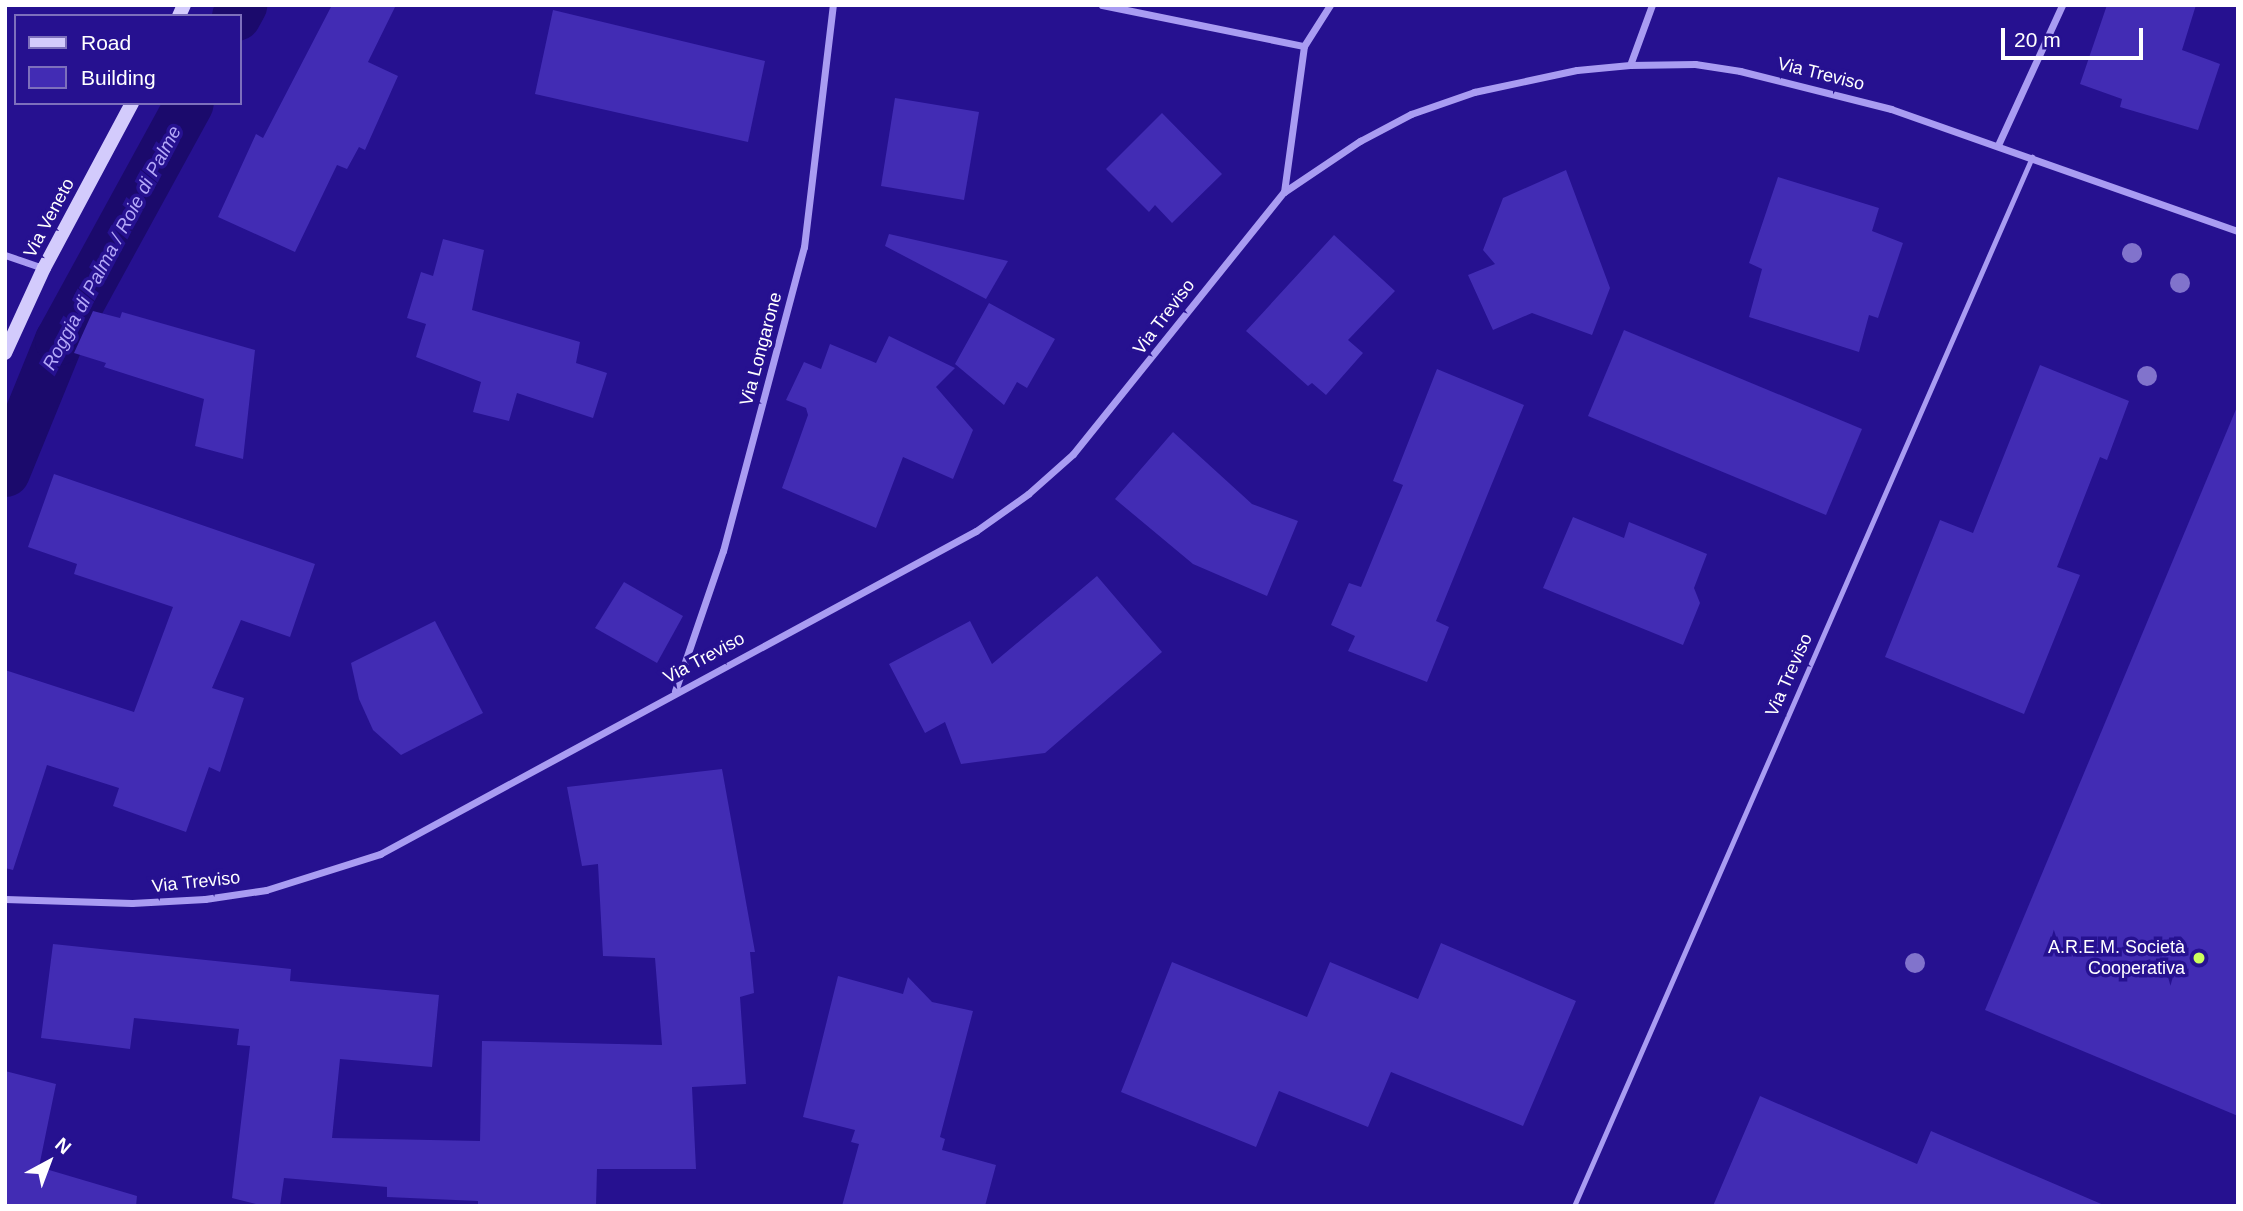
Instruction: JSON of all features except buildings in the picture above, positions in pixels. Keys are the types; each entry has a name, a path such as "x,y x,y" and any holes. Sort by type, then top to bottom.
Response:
{"street":[{"name":"Via Longarone","path":"674,692 723,551 804,247 833,5"},
{"path":"1102,5 1304,46"},
{"path":"1284,192 1304,46 1330,5"},
{"path":"1630,65 1652,5"},
{"path":"1998,145 2062,5"},
{"name":"Via Treviso","path":"5,899 132,903 205,899 266,890 327,873 380,854 674,692 976,531 1028,494 1113,410 1237,245 1284,192 1360,141 1411,114 1474,92 1577,70 1630,65 1695,64 1813,86 1998,145 2238,231"},
{"name":"Via Veneto","path":"5,353 44,268 131,105"},
{"path":"5,255 44,268"}],"lane":[{"name":"Via Treviso","path":"1574,1206 2032,158"}],"waterway":[{"name":"Roggia di Palma / Roie di Palme","path":"237,14 242,5"},
{"name":"Roggia di Palma / Roie di Palme","path":"5,472 59,340 188,105"}],"place":[{"name":"A.R.E.M. Società Cooperativa","path":"2199,958"}]}
